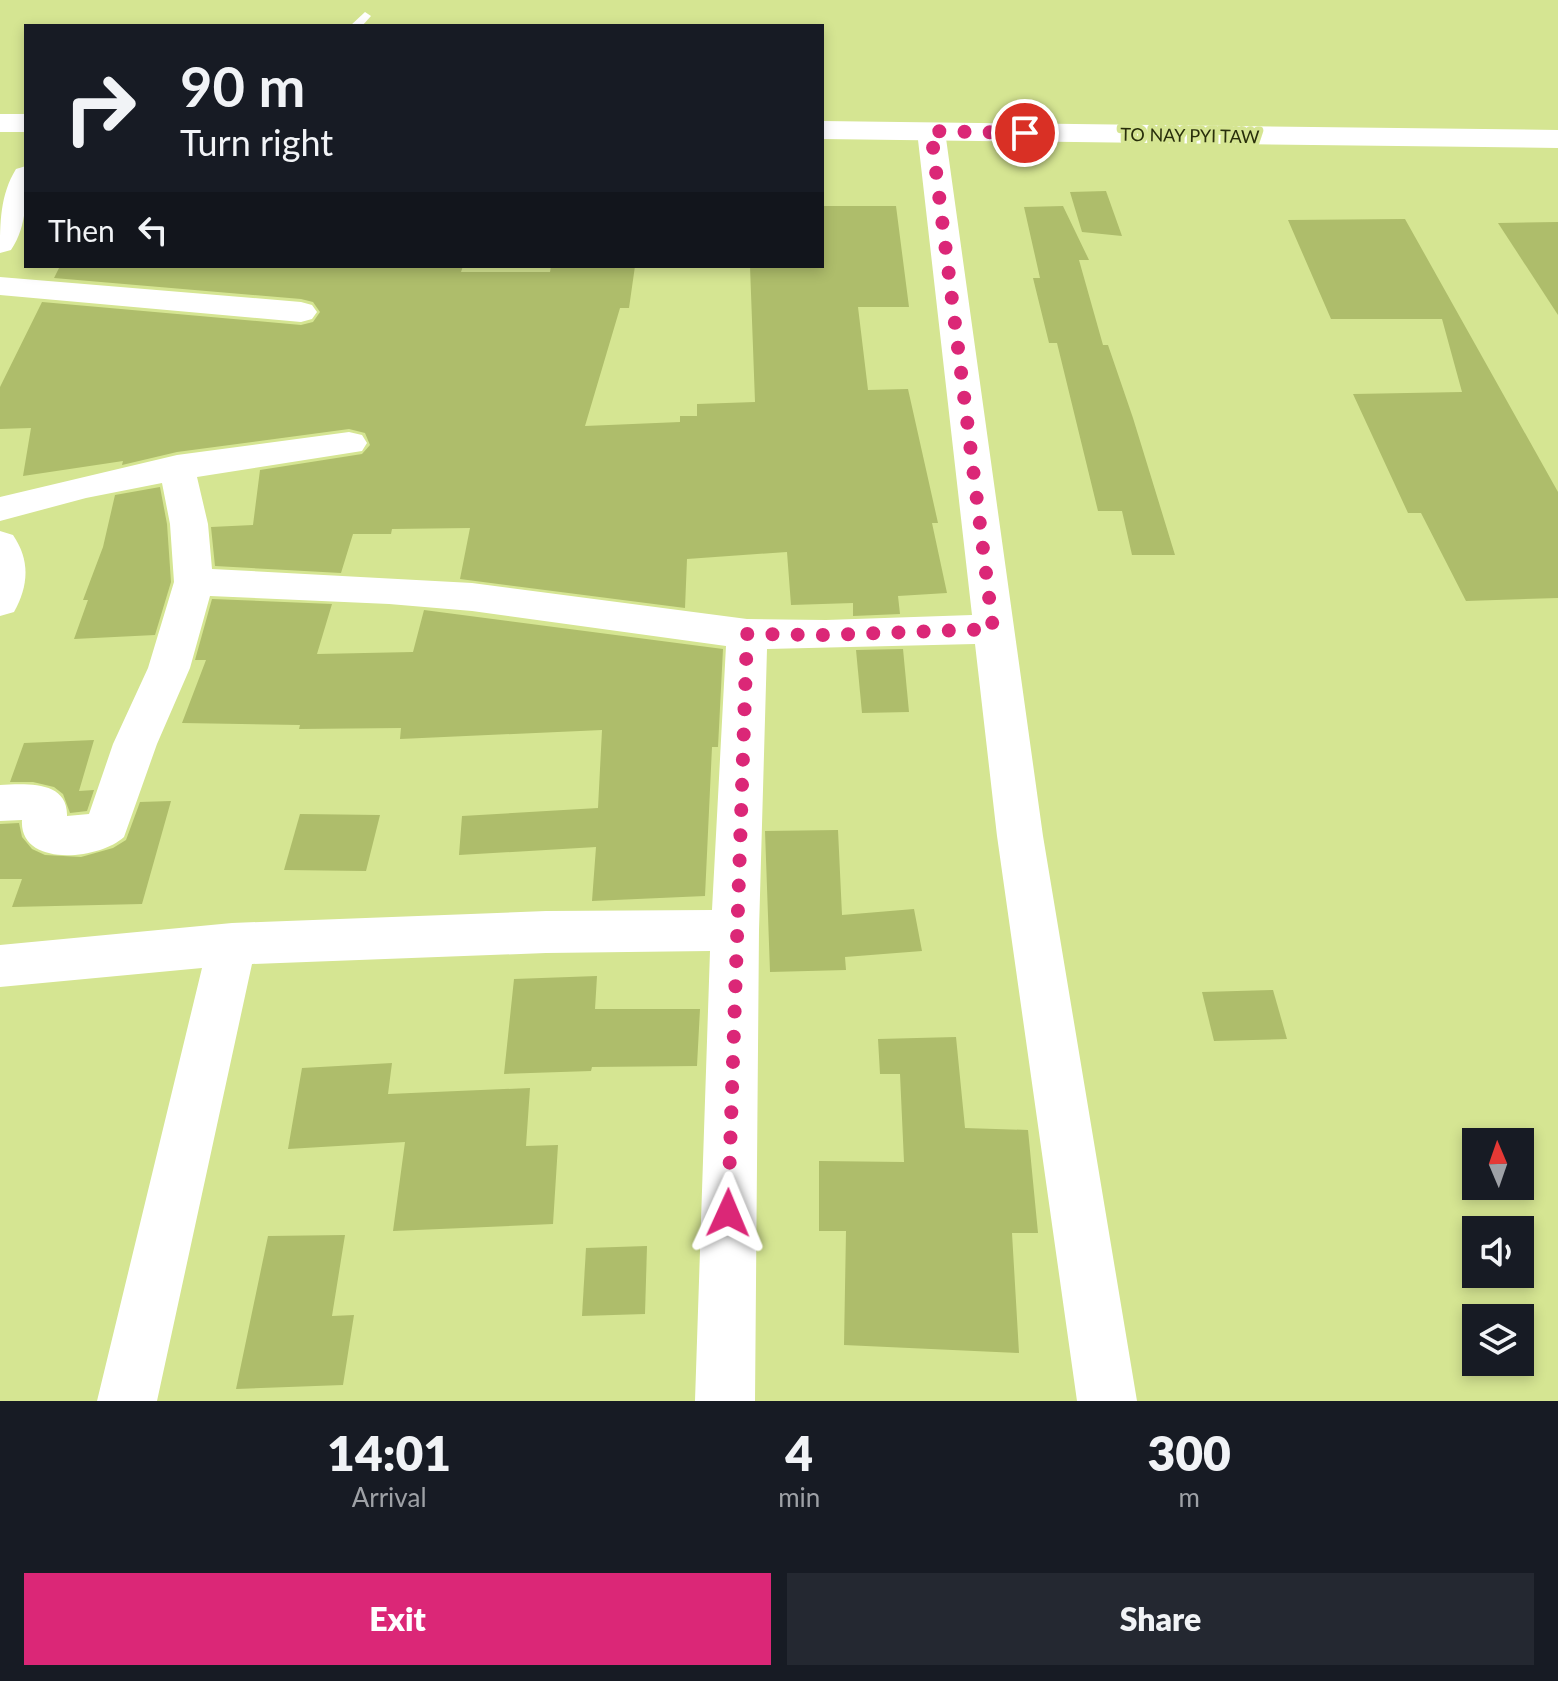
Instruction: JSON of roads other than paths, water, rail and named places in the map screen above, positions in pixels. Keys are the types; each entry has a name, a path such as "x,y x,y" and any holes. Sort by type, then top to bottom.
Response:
{"main road":[{"path":"0,123 24,123"},
{"name":"TO NAY PYI TAW","path":"824,130 1558,139"}],"street":[{"path":"931,131 1020,836 1107,1401"},
{"path":"0,244 24,180"},
{"path":"0,286 301,312"},
{"path":"0,509 75,488 177,467 349,443"},
{"path":"0,803 41,803 45,809 44,831 48,835 103,831 108,824 135,744 169,668 194,582 189,524 177,467"},
{"path":"0,544 4,548 8,568 0,602"},
{"path":"194,582 417,592 595,612 747,634 826,635 993,629"},
{"path":"725,1401 735,930 747,634"},
{"path":"0,966 232,944 546,932 735,930"},
{"path":"127,1401 232,944"}]}
